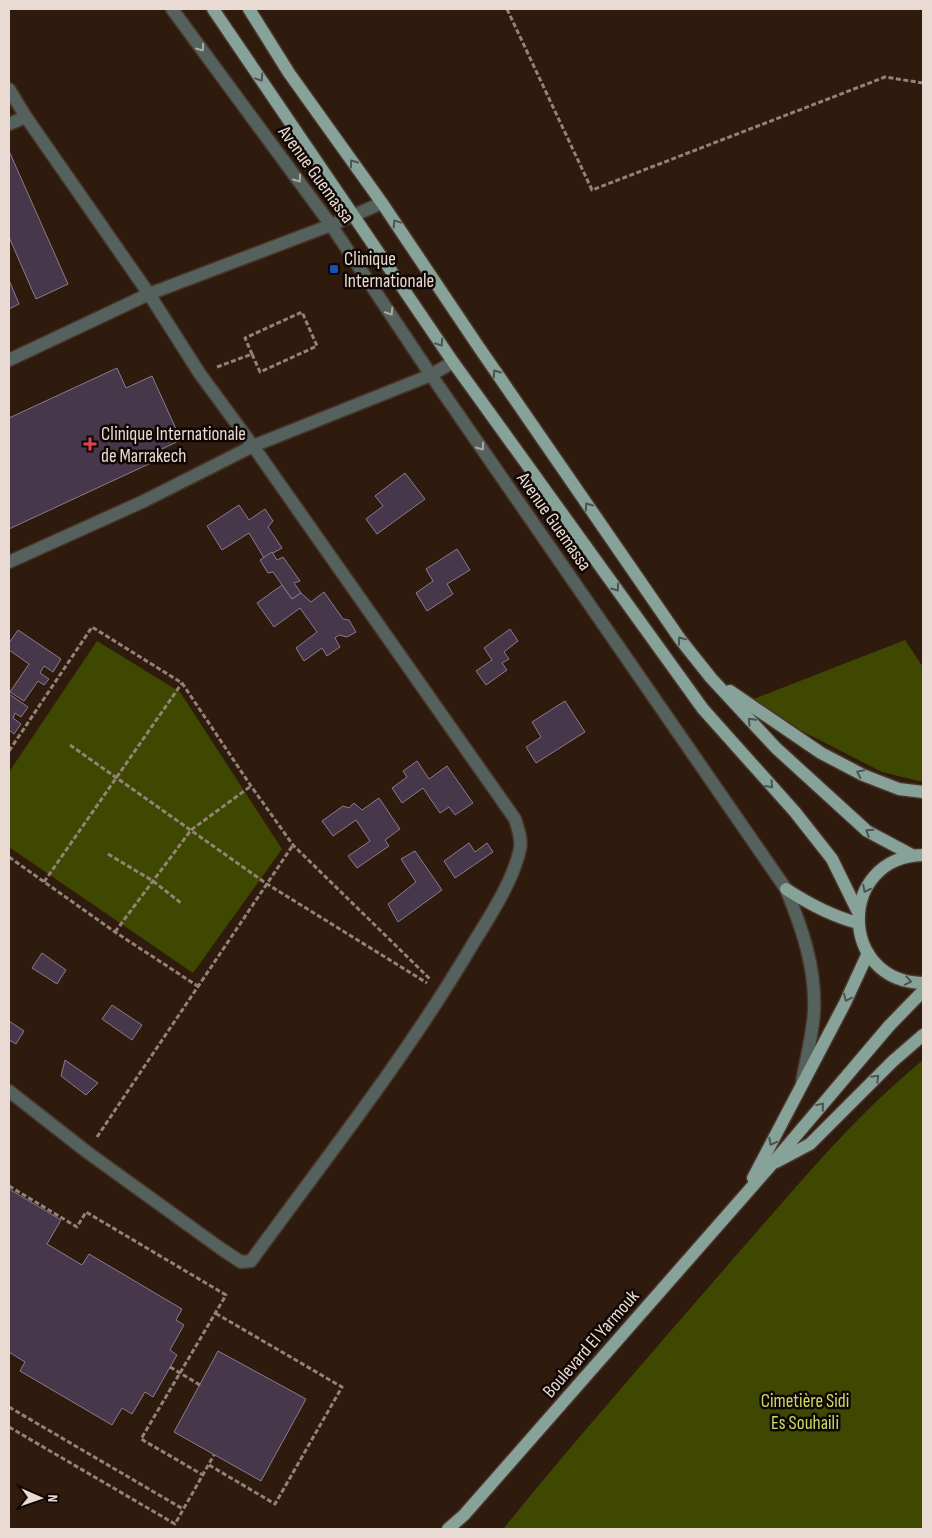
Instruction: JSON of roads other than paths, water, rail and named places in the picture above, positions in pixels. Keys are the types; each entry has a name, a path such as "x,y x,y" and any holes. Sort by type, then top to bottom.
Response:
{"main road":[{"name":"Avenue Guemassa","path":"213,9 452,362 703,709 795,812 832,859 858,918 859,934 868,953"},
{"name":"Avenue Guemassa","path":"249,9 289,73 382,203 680,639 711,678 776,748 866,831 918,855"},
{"path":"711,678 821,753 863,775 899,789 923,792"},
{"path":"786,889 823,911 858,918 865,889 879,870 900,858 918,855"},
{"path":"868,953 874,962 891,975 900,979 923,983"},
{"name":"Boulevard El Yarmouk","path":"744,1196 845,1003 868,953"},
{"name":"Boulevard El Yarmouk","path":"448,1529 464,1515 772,1164 889,1026 923,991"},
{"path":"772,1164 810,1144 893,1061 923,1035"},
{"name":"Boulevard El Yarmouk","path":"455,1529 464,1515"}],"street":[{"name":"Avenue Guemassa","path":"172,9 332,225 431,376 786,889 799,919 808,948 814,995 814,1013 801,1087"},
{"path":"9,89 26,117 149,294 200,374 515,819 520,836 520,848 502,896 444,993 374,1094 250,1260 241,1262 87,1152 9,1091"},
{"path":"9,124 26,117"},
{"path":"9,360 149,294 332,225 382,203"},
{"path":"9,562 142,502 252,446 431,376 452,362"}],"place":[{"name":"Clinique Internationale","path":"334,269"},
{"name":"Clinique Internationale de Marrakech","path":"90,444"}],"park label":[{"name":"Cimetière Sidi Es Souhaili","path":"805,1411"}]}
